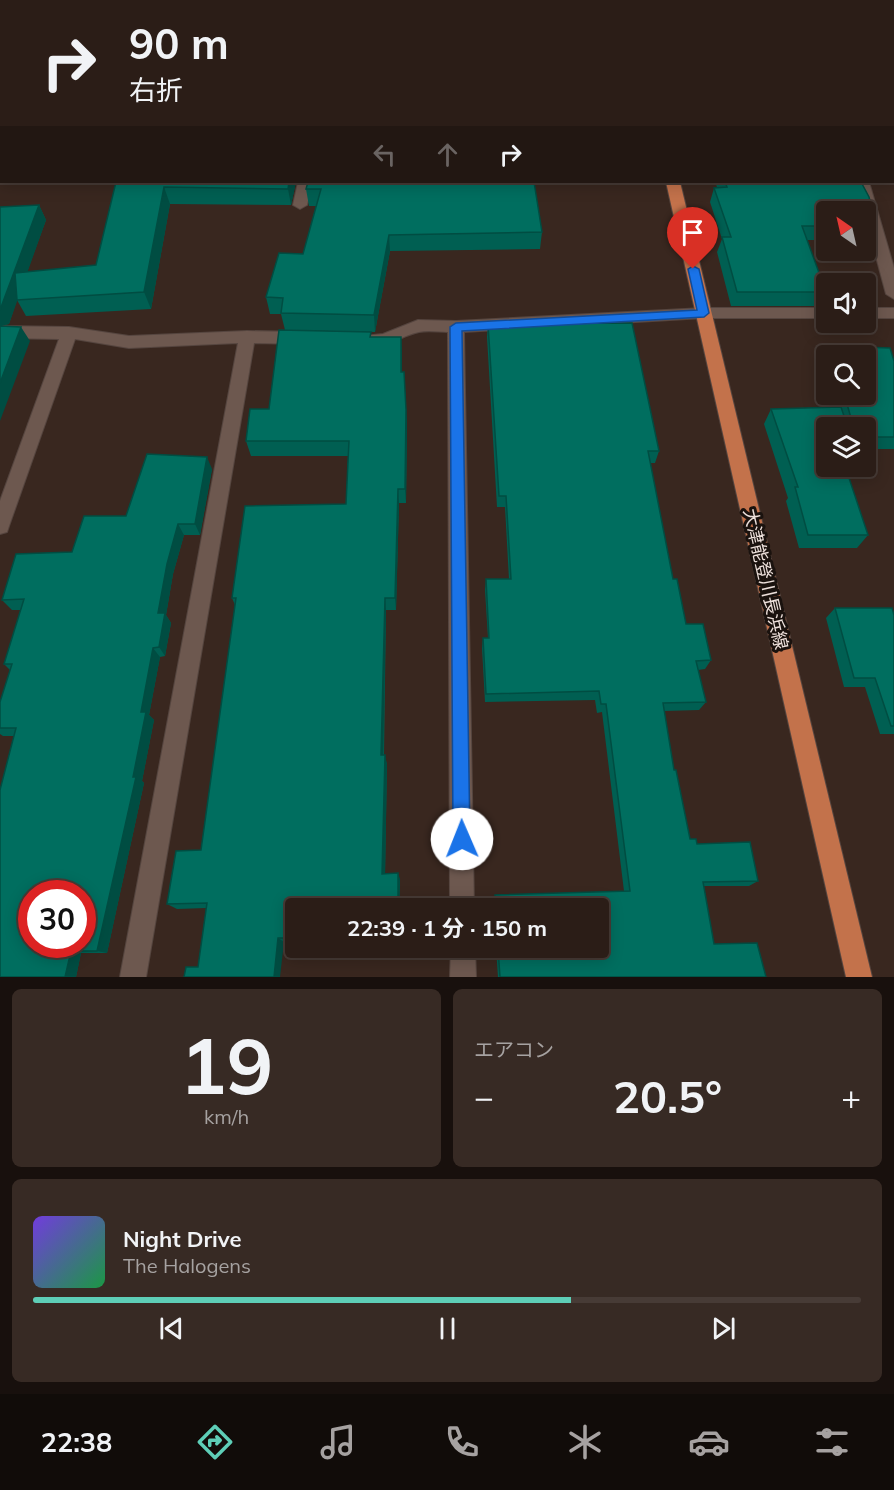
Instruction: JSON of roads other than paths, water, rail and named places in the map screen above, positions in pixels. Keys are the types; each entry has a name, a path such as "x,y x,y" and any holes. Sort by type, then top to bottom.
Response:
{"main road":[{"name":"大津能登川長浜線","path":"673,183 859,977"}],"street":[{"path":"300,205 305,183"},
{"path":"862,183 894,294"},
{"path":"876,313 894,312"},
{"path":"350,339 384,340 418,326 456,327 704,313 816,313"},
{"path":"456,327 462,898"},
{"path":"0,332 69,333 129,342 247,337 316,339"},
{"path":"0,526 69,333"},
{"path":"133,977 247,337"},
{"path":"463,958 463,977"}]}
